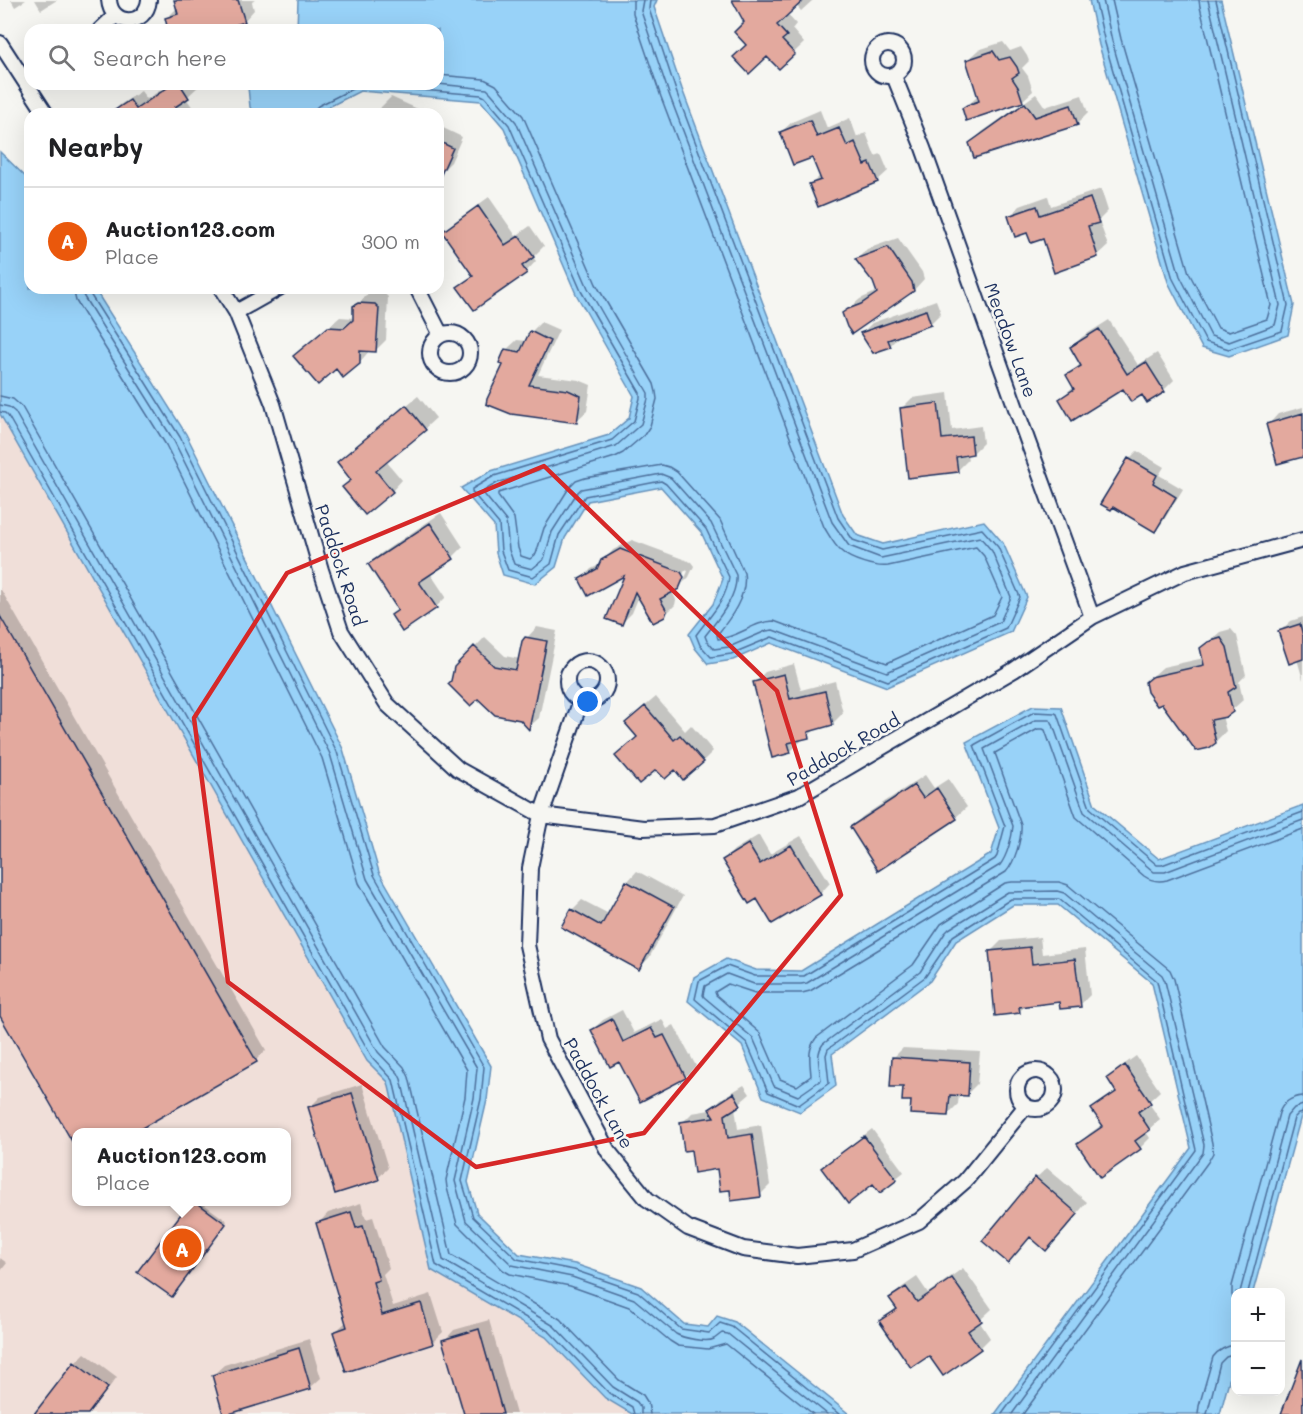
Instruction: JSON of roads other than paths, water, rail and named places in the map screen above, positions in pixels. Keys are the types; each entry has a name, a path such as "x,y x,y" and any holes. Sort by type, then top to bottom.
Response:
{"street":[{"path":"109,0 110,10 115,16 130,21 144,14 149,0"},
{"path":"106,24 115,16"},
{"path":"0,43 24,74"},
{"name":"Meadow Lane","path":"894,76 923,148 1092,617"},
{"path":"36,90 43,108"},
{"name":"Paddock Road","path":"225,294 236,312 273,404 341,631 387,704 450,762 458,769 541,815 643,828 715,825 800,796 1014,670 1092,617 1185,572 1303,540"},
{"path":"236,312 268,294"},
{"path":"420,294 441,335"},
{"name":"Paddock Lane","path":"580,700 541,815 530,868 527,945 548,1039 608,1151 647,1199 688,1228 743,1249 797,1256 853,1250 919,1221 965,1181 1025,1107"}],"water":[{"path":"298,0 657,0 654,7 682,89 843,515 857,535 883,544 984,521 1003,543 1027,597 1011,632 887,687 771,643 733,660 708,664 695,648 689,634 713,604 723,579 701,532 661,487 588,501 565,538 556,567 535,584 503,575 496,553 494,526 461,488 491,471 609,435 629,418 634,396 576,294 504,128 481,101 360,91 327,108 250,107 248,90 444,90 444,24 297,24"},
{"path":"1089,0 1221,0 1294,305 1288,335 1229,356 1202,348 1168,282 1099,45"},
{"path":"0,152 24,175 24,294 98,294 186,434 343,749 379,872 491,1066 487,1100 468,1182 477,1213 519,1254 575,1264 641,1287 684,1324 708,1327 717,1316 735,1322 849,1414 632,1414 605,1398 546,1337 431,1270 388,1082 367,1061 0,414"},
{"path":"1033,706 1061,707 1095,805 1159,859 1303,805 1303,1109 1254,1288 1231,1288 1231,1373 1220,1414 995,1414 1191,1148 1152,983 1058,905 1013,905 956,941 930,981 832,1054 836,1086 800,1112 763,1097 742,1046 688,1001 694,977 726,959 756,970 801,971 991,854 999,828 966,742"}],"place":[{"name":"Auction123.com","path":"182,1248"}]}
